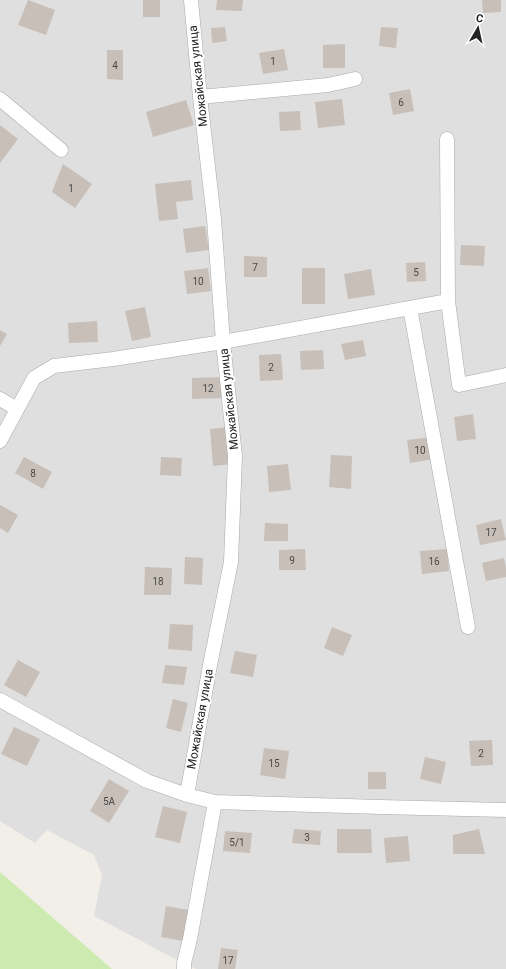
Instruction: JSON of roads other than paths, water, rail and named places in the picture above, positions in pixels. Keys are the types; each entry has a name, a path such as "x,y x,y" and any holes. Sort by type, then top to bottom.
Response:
{"street":[{"name":"Можайская улица","path":"187,794 210,665 231,562 235,456 223,342 214,219 191,0"},
{"path":"200,97 328,84 355,79"},
{"path":"0,99 61,150"},
{"path":"447,139 448,301 459,385 506,375"},
{"path":"0,441 34,378 54,366 113,359 223,342 448,301"},
{"path":"410,308 468,627"},
{"path":"0,399 17,409"},
{"path":"0,700 147,781 214,802 506,810"},
{"path":"184,969 214,802"}]}
